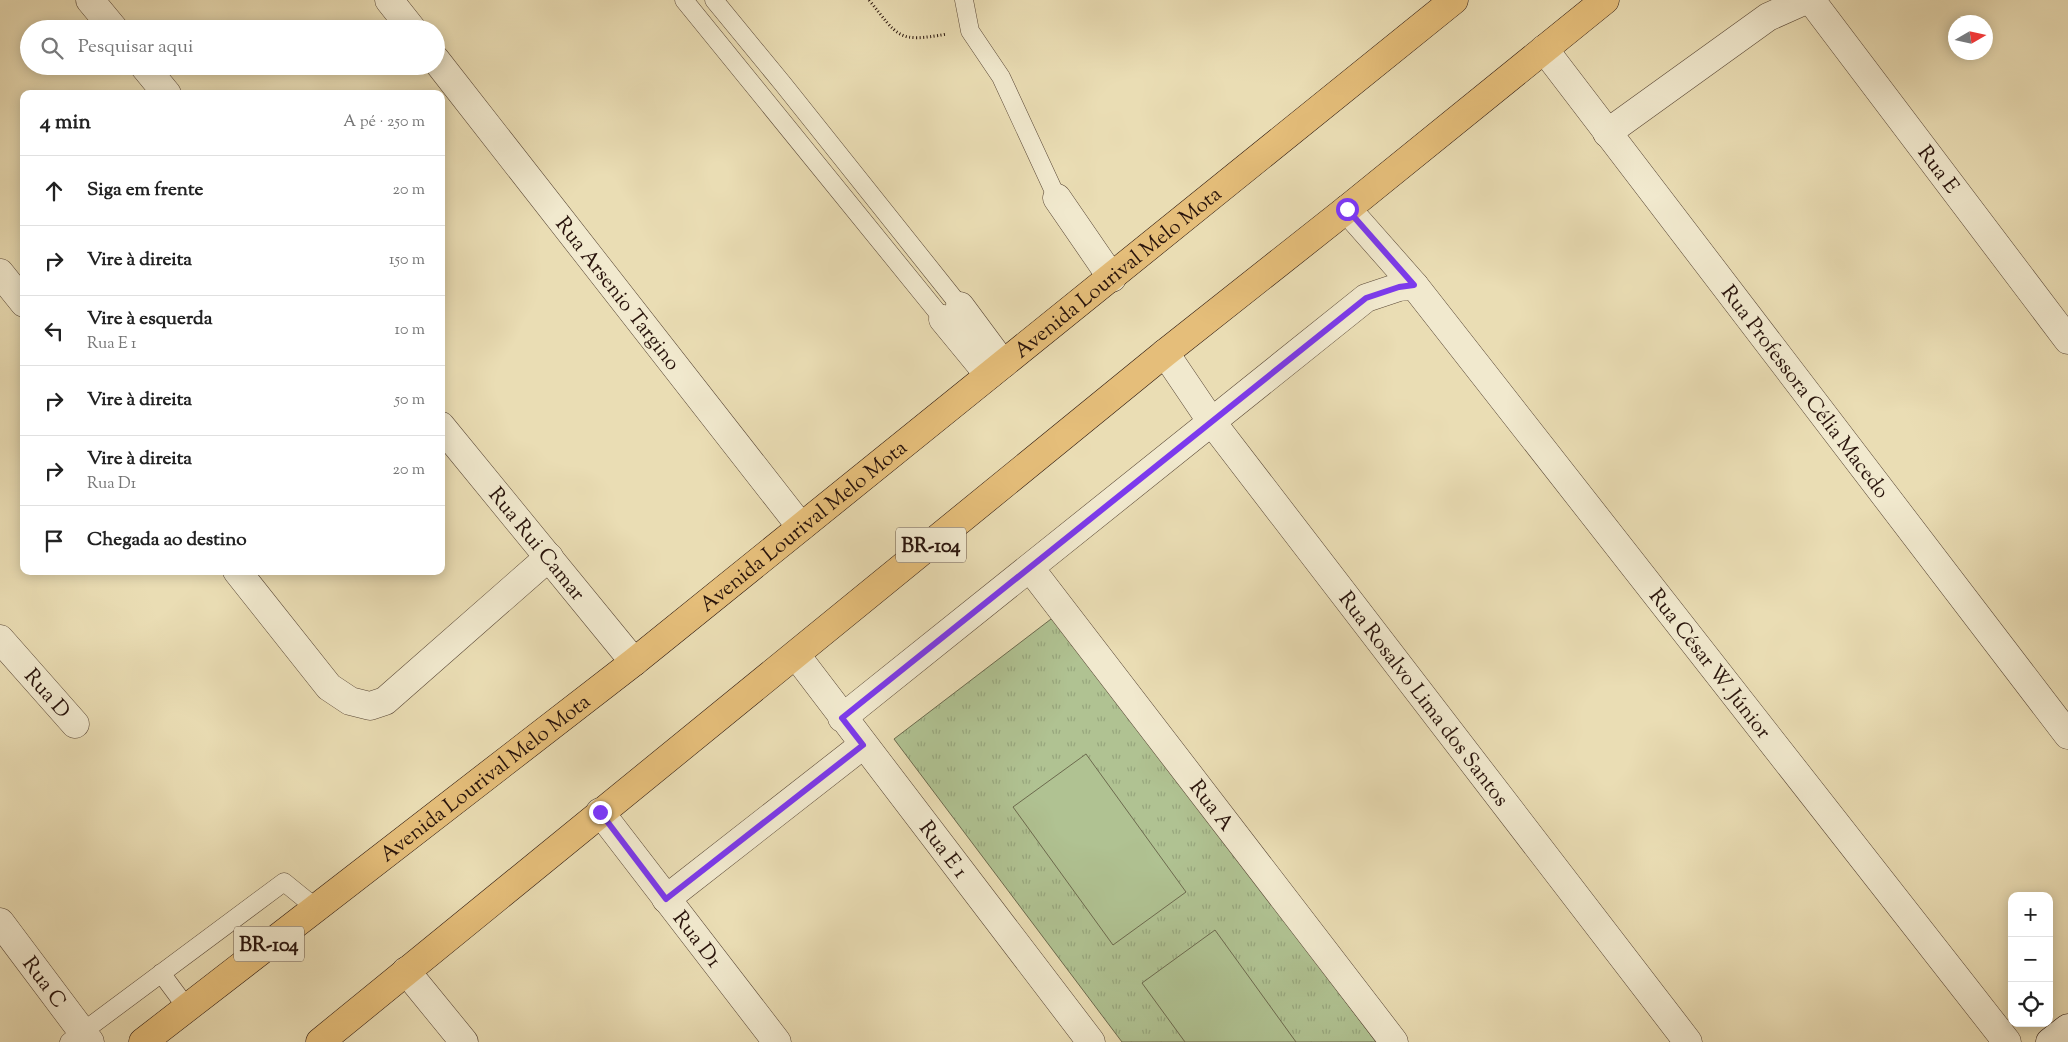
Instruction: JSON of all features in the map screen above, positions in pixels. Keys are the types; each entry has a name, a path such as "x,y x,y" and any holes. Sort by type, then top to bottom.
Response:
{"highway":[{"name":"Avenida Lourival Melo Mota","path":"143,1042 634,662 1454,0"},
{"name":"BR-104","path":"320,1042 600,812 796,656 1165,353 1347,209 1605,0"}],"street":[{"path":"90,0 107,20"},
{"path":"389,0 405,20"},
{"path":"1607,133 1768,17 1806,0"},
{"name":"Rua E","path":"1811,0 2068,340"},
{"name":"Rua Professora Célia Macedo","path":"1544,48 2068,735"},
{"name":"Rua Arsenio Targino","path":"445,71 802,527"},
{"path":"151,75 164,90"},
{"path":"1056,198 1112,278"},
{"name":"Rua César W. Júnior","path":"1347,209 1414,285 2007,1042"},
{"path":"0,273 20,298"},
{"path":"842,718 1366,298 1399,287 1414,285"},
{"path":"951,312 996,370"},
{"name":"Rua Rosalvo Lima dos Santos","path":"1165,353 1211,421 1688,1042"},
{"name":"Rua Rui Camar","path":"445,431 634,662"},
{"path":"240,575 329,687 350,701 370,706 385,701 549,557"},
{"name":"Rua A","path":"1030,568 1394,1042"},
{"name":"Rua D","path":"0,639 75,724"},
{"name":"Rua E 1","path":"796,656 1091,1042"},
{"path":"666,899 863,745"},
{"name":"Rua D1","path":"600,812 777,1042"},
{"name":"Rua C","path":"0,922 81,1039"},
{"path":"406,972 464,1042"},
{"path":"2050,1042 2068,1028"}],"lane":[{"path":"684,0 951,312"},
{"path":"714,0 783,84 951,312"},
{"path":"964,0 970,30 1001,77 1056,198"},
{"path":"81,1039 161,973 284,882 316,908"},
{"path":"161,973 187,1008"}],"path":[{"path":"869,0 894,31 905,38 918,39 970,30"}],"green space":[{"path":"1055,616 1376,1042 1122,1042 894,739"},
{"path":"1086,754 1186,892 1113,945 1013,807"},
{"path":"1215,930 1296,1042 1185,1042 1142,983"}],"route":[{"path":"600,812 666,899 863,745 842,718 1366,298 1399,287 1414,285 1347,209"}]}
